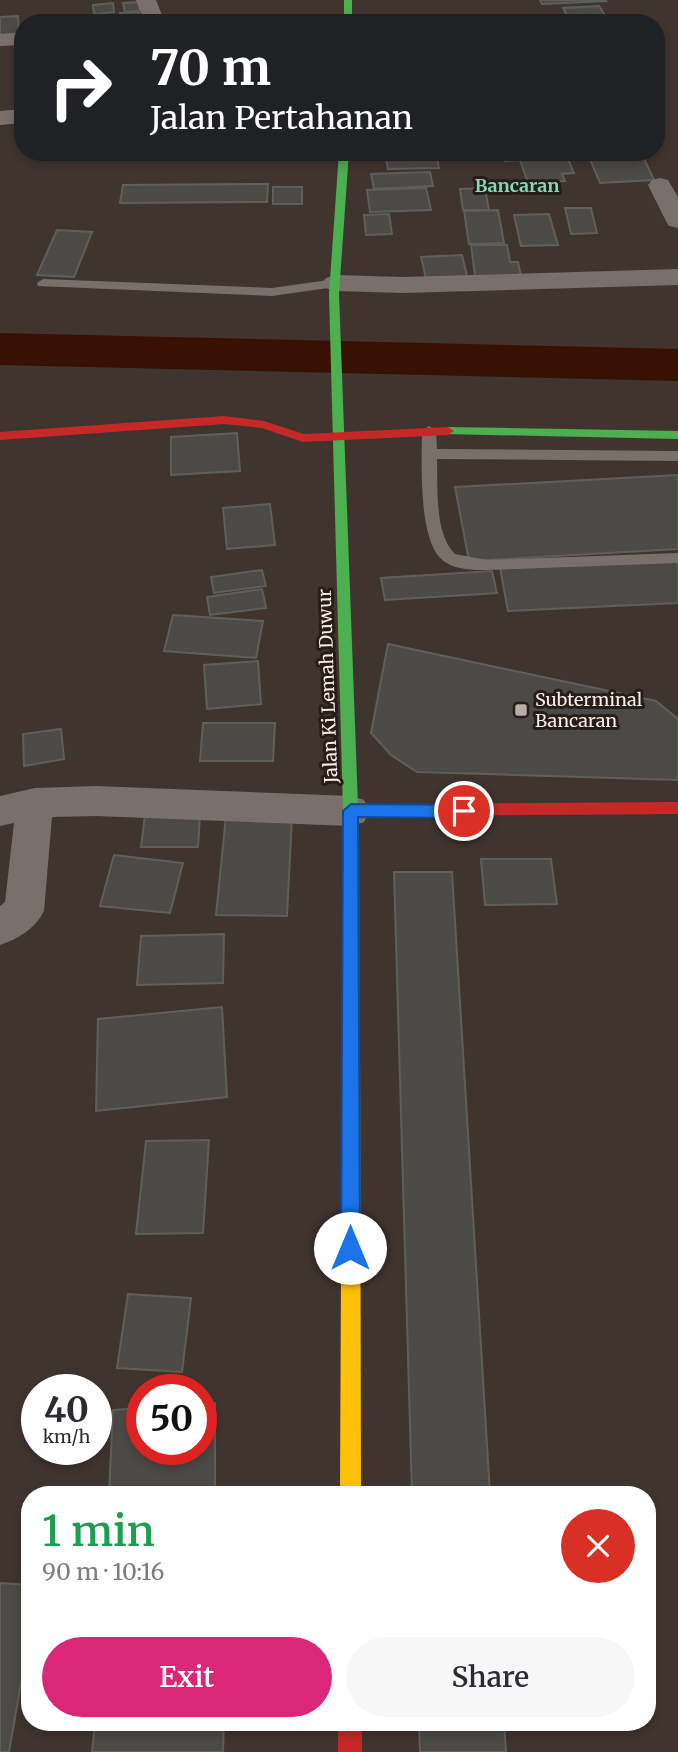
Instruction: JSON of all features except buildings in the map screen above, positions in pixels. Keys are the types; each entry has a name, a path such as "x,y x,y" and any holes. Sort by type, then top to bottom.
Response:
{"main road":[{"name":"Jalan Ki Lemah Duwur","path":"343,161 335,289 351,811 350,1486"},
{"path":"0,436 224,420 264,425 303,438 339,430 678,435"},
{"path":"351,811 678,808"},
{"path":"350,1731 350,1752"}],"street":[{"path":"660,185 678,221"},
{"path":"335,289 678,277"},
{"path":"0,928 24,911 17,807 96,801 351,811"}],"lane":[{"path":"43,283 272,292 335,289"},
{"path":"429,431 436,537 446,556 461,563 487,565 678,558"},
{"path":"430,454 678,456"}],"waterway":[{"path":"0,349 678,365"}],"traffic: fast":[{"path":"348,0 348,14"},
{"path":"343,161 334,294 351,811 419,810"},
{"path":"448,431 678,435"}],"traffic: slow":[{"path":"350,1486 351,1051"}],"traffic: jam":[{"path":"0,436 224,420 264,425 303,438 448,431"},
{"path":"419,810 678,808"},
{"path":"351,811 351,1051"},
{"path":"350,1731 350,1752"}],"place":[{"name":"Subterminal Bancaran","path":"521,710"}],"district":[{"name":"Bancaran","path":"517,186"}],"route":[{"path":"350,1248 351,811 464,811"}]}
